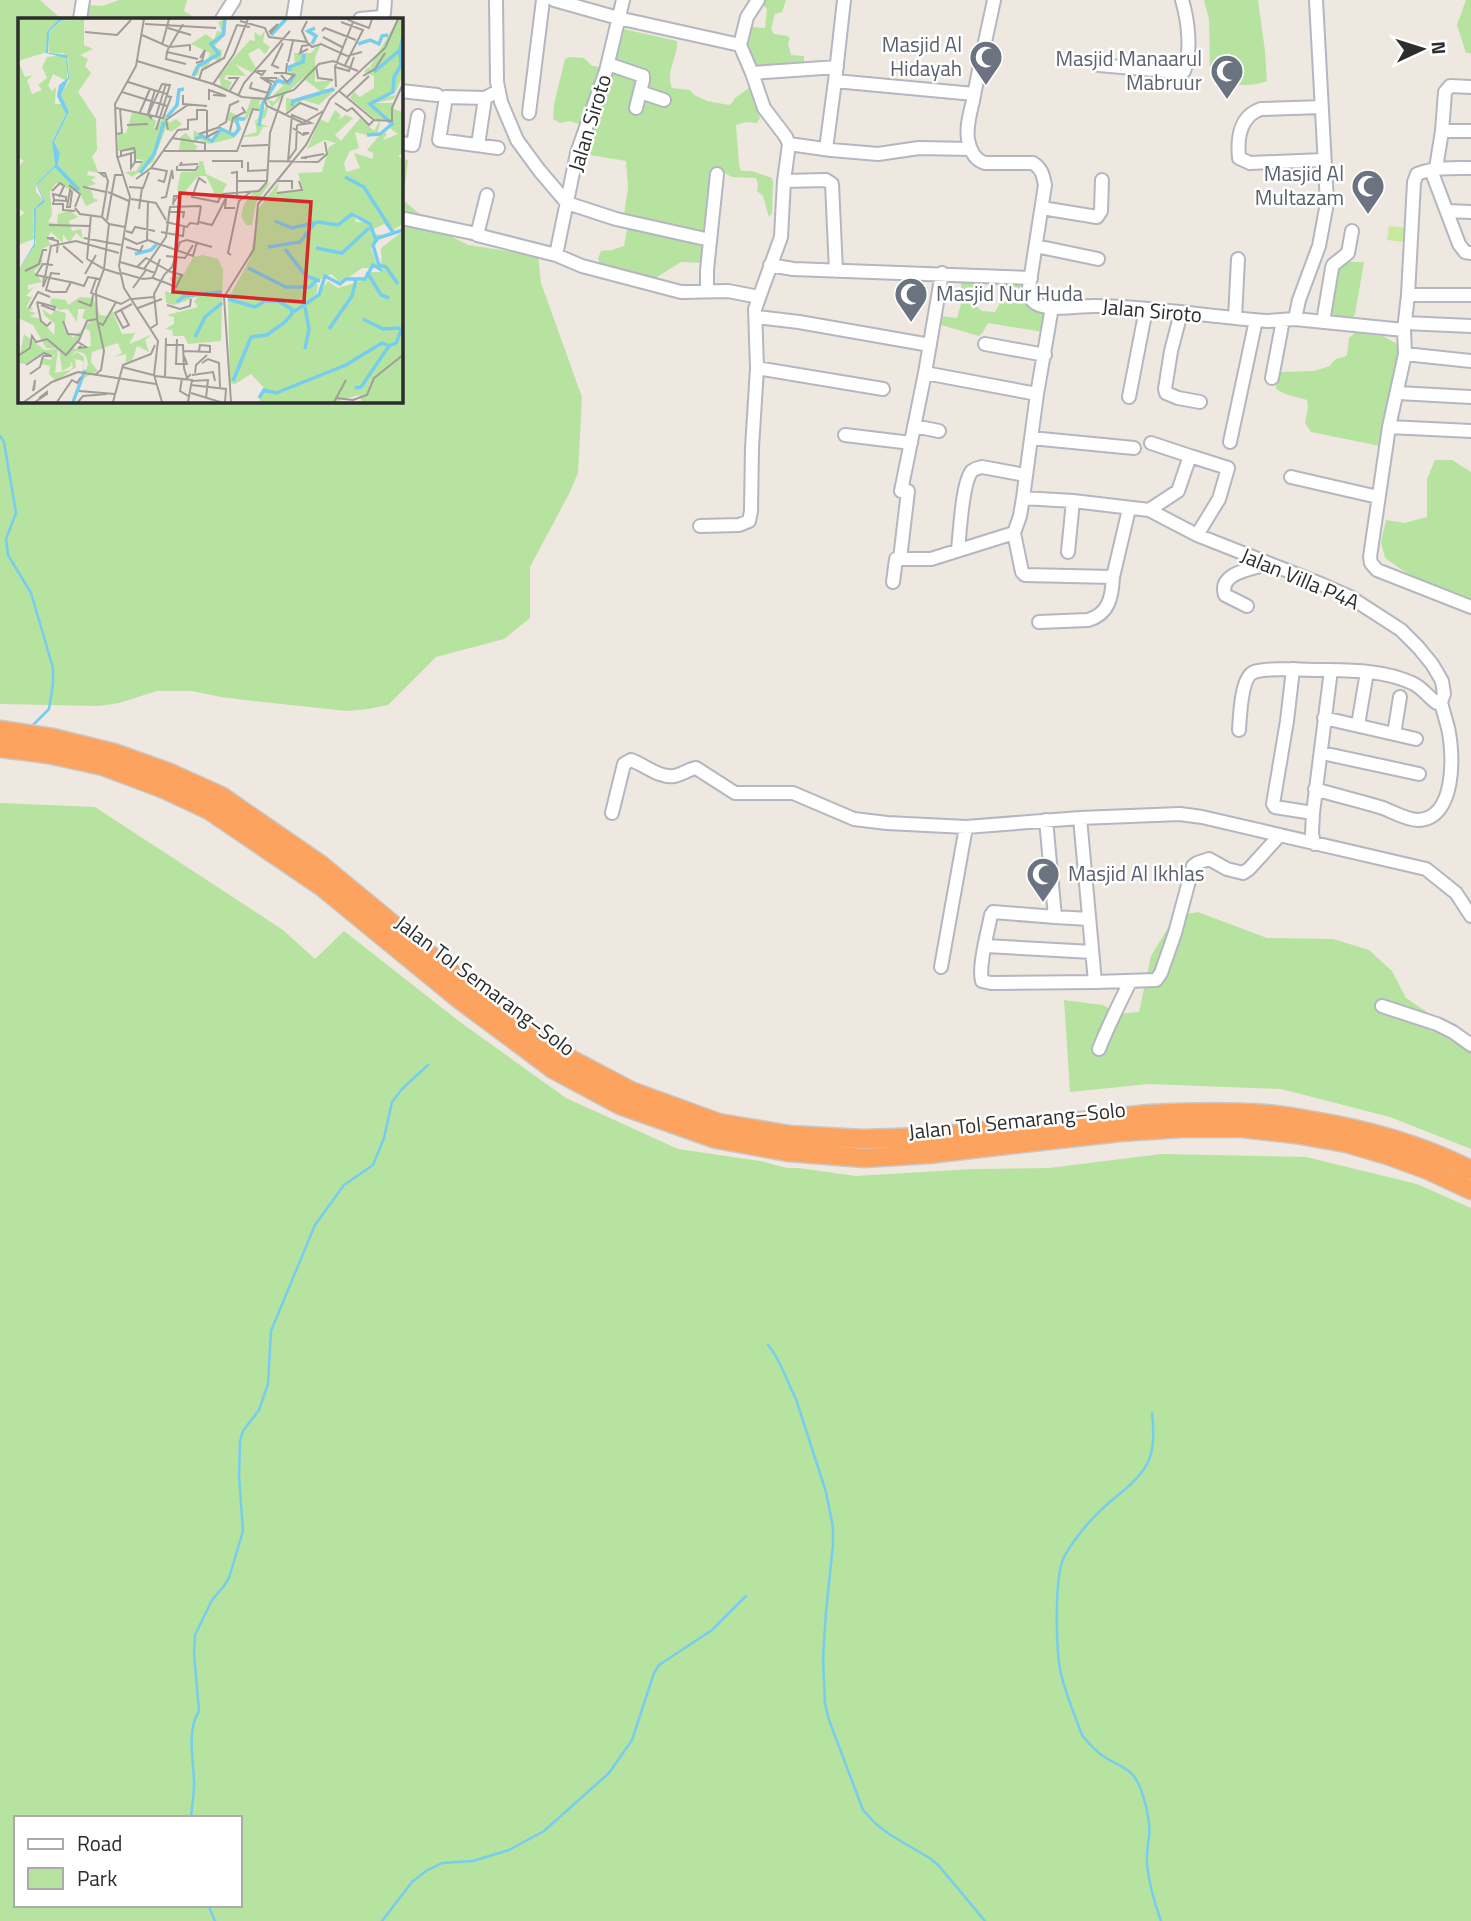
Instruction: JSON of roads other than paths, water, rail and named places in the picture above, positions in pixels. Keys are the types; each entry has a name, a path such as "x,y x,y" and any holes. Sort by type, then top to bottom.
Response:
{"highway":[{"name":"Jalan Tol Semarang–Solo","path":"0,730 53,738 114,753 170,773 221,796 281,847 321,886 458,999 552,1069 620,1105 716,1139 788,1152 864,1158 929,1154 1121,1132 1242,1128 1346,1143 1429,1170 1471,1190"},
{"name":"Jalan Tol Semarang–Solo","path":"0,748 48,754 103,766 164,789 321,865 510,1019 557,1052 631,1091 719,1123 790,1135 863,1139 926,1137 1159,1114 1269,1114 1352,1127 1402,1142 1471,1170"}],"street":[{"path":"80,18 83,0"},
{"path":"223,18 234,0"},
{"path":"293,18 296,0"},
{"path":"370,18 381,17 385,0"},
{"path":"496,0 498,91 517,140 567,203 616,219 710,240"},
{"path":"529,113 543,0"},
{"path":"554,0 618,18 740,45"},
{"name":"Jalan Siroto","path":"556,256 577,153 608,64 623,0"},
{"path":"700,526 739,525 749,521 751,512 757,368 755,309 782,229 789,144 764,108 740,45 747,17 758,0"},
{"path":"826,149 844,0"},
{"path":"994,0 974,94 968,138 975,159 985,163 1025,162 1039,167 1042,173 1045,185 1030,297 1033,302 1052,307 1020,516 1014,533 1022,572 1025,575 1113,577"},
{"path":"1099,65 1184,71 1187,42 1182,0"},
{"path":"1272,378 1289,319 1320,246 1327,203 1316,0"},
{"path":"608,64 643,76 636,108"},
{"path":"752,74 837,67"},
{"path":"835,81 974,94"},
{"path":"1471,87 1447,88 1443,104 1442,131 1433,169 1461,248 1471,253"},
{"path":"402,91 437,94"},
{"path":"498,91 485,98 446,97 439,140 498,148"},
{"path":"640,92 664,100"},
{"path":"478,145 485,98"},
{"path":"1322,107 1261,109 1252,112 1241,128 1238,145 1239,158 1250,163 1324,160"},
{"path":"402,143 413,145 418,116"},
{"path":"1442,131 1471,131"},
{"path":"789,144 885,154 919,148 971,149"},
{"path":"1471,168 1433,169 1417,174 1413,183 1404,327 1405,354 1389,427 1370,557 1377,570 1471,607"},
{"path":"707,291 717,174"},
{"path":"784,181 826,180 832,184 836,271"},
{"path":"1042,208 1097,217 1101,211 1102,180"},
{"path":"477,234 487,195"},
{"path":"1447,211 1471,212"},
{"path":"402,218 477,234 681,292 728,291 759,297"},
{"path":"1323,322 1332,268 1348,253 1352,231"},
{"path":"1036,246 1098,259"},
{"path":"1235,318 1238,260"},
{"path":"771,265 793,269 1031,278"},
{"path":"900,559 911,443 942,274"},
{"path":"1408,295 1471,295"},
{"name":"Jalan Siroto","path":"1052,307 1098,306 1256,320 1289,319 1404,327 1471,326"},
{"path":"1129,397 1146,309"},
{"path":"1181,313 1165,389 1166,393 1172,396 1200,402"},
{"path":"757,317 930,345"},
{"path":"1230,442 1256,320"},
{"path":"985,344 1045,355"},
{"path":"1405,354 1471,361"},
{"path":"757,368 883,389"},
{"path":"925,373 1037,394"},
{"path":"1398,393 1471,397"},
{"path":"914,426 939,431"},
{"path":"1389,427 1471,431"},
{"path":"845,435 911,443"},
{"path":"1031,438 1134,448"},
{"path":"1151,443 1234,470 1197,535"},
{"path":"1149,510 1178,491 1190,456"},
{"path":"958,549 965,489 971,473 982,467 1025,475"},
{"path":"1292,477 1378,497"},
{"name":"Jalan Villa P4A","path":"1023,498 1149,510 1197,535 1350,597 1401,630 1432,664 1442,681 1444,694 1441,702 1449,730 1451,757 1445,801 1435,814 1415,820 1315,789"},
{"path":"1068,552 1073,501"},
{"path":"1039,622 1094,618 1109,605 1129,509"},
{"path":"893,582 896,559 931,559 1014,533"},
{"path":"1247,606 1225,595 1225,582 1233,575 1267,564"},
{"path":"1239,730 1241,704 1248,676 1265,670 1331,670 1380,674 1412,683 1433,701 1441,702"},
{"path":"1293,670 1273,804 1275,807 1313,813"},
{"path":"1314,844 1312,833 1315,789 1322,753 1331,670"},
{"path":"1358,725 1367,672"},
{"path":"1394,734 1400,697"},
{"path":"1324,718 1416,739"},
{"path":"1322,753 1419,774"},
{"path":"612,813 624,764 631,760 658,774 674,776 696,768 735,793 793,793 854,819 966,827 1046,820 1180,814 1426,869 1456,893 1471,916"},
{"path":"1080,818 1095,982"},
{"path":"1046,820 1055,916"},
{"path":"941,967 966,827"},
{"path":"1088,919 993,912 980,976 985,983 1130,982 1158,979 1175,933 1193,866 1209,859 1227,869 1243,873 1280,835"},
{"path":"986,946 1092,952"},
{"path":"1099,1049 1130,982"},
{"path":"1382,1006 1444,1027 1471,1045"}],"waterway":[{"path":"0,436 4,442 16,513 6,539 8,555 31,593 53,668 49,709 32,726"},
{"path":"191,1816 194,1784 192,1737 199,1711 195,1635 212,1600 229,1578 243,1531 239,1476 240,1441 243,1431 259,1410 268,1384 271,1331 315,1225 344,1185 373,1165 384,1138 392,1102 428,1065"},
{"path":"768,1345 796,1399 826,1492 833,1527 823,1658 825,1703 829,1720 863,1810 889,1834 939,1866 985,1921"},
{"path":"1152,1413 1153,1440 1149,1461 1137,1478 1088,1524 1064,1557 1057,1597 1057,1632 1061,1674 1082,1735 1099,1753 1133,1775 1143,1796 1149,1830 1148,1871 1161,1921"},
{"path":"382,1921 412,1882 426,1871 442,1863 473,1861 509,1850 544,1831 609,1773 632,1740 659,1665 712,1630 746,1596"},
{"path":"209,1907 215,1921"}],"place":[{"name":"Masjid Al Hidayah","path":"986,87"},
{"name":"Masjid Manaarul Mabruur","path":"1227,101"},
{"name":"Masjid Al Multazam","path":"1368,216"},
{"name":"Masjid Nur Huda","path":"911,324"},
{"name":"Masjid Al Ikhlas","path":"1043,904"}]}
